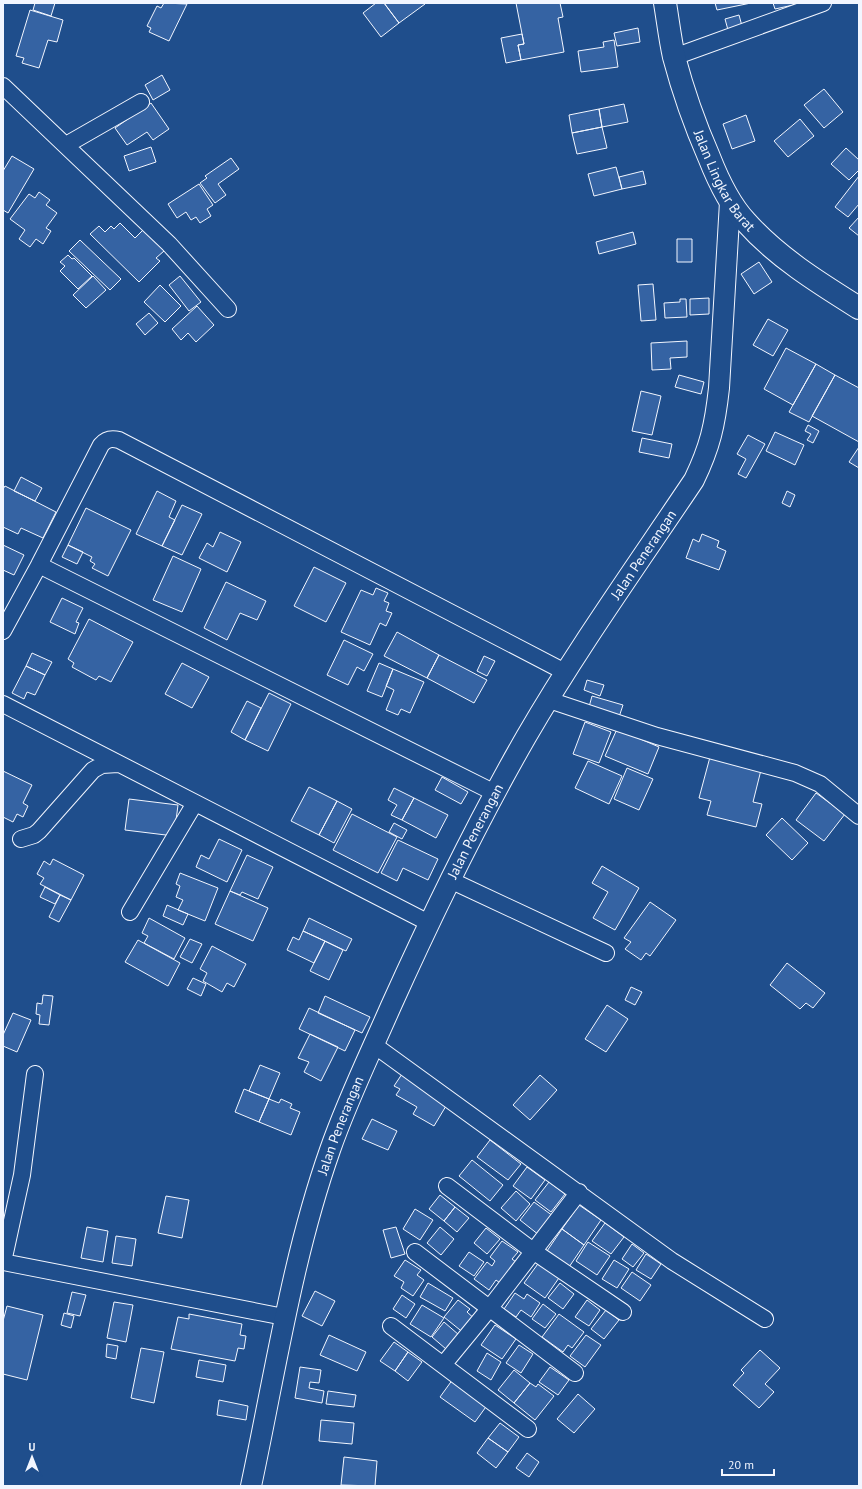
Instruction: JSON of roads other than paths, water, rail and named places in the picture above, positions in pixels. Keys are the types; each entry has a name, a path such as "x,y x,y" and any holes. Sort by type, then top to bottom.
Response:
{"highway":[{"name":"Jalan Lingkar Barat","path":"665,3 674,57 695,125 717,177 730,202 762,239 823,285 859,308"}],"street":[{"path":"674,57 823,3"},
{"path":"3,86 170,244 228,308"},
{"path":"66,145 141,102"},
{"name":"Jalan Penerangan","path":"251,1486 271,1392 284,1317 324,1168 348,1101 450,880 526,737 565,672 694,480 704,458 716,417 719,388 730,202"},
{"path":"3,631 101,445 104,442 113,439 119,440 255,510 565,672"},
{"path":"39,565 495,793"},
{"path":"549,700 657,736 796,773 820,784 859,816"},
{"path":"3,704 429,923"},
{"path":"20,839 39,831 93,770 102,765 118,764"},
{"path":"130,912 195,803"},
{"path":"450,880 606,953"},
{"path":"374,1045 579,1192 672,1261 765,1319"},
{"path":"35,1074 22,1175 3,1262 284,1317"},
{"path":"447,1186 533,1251 623,1312"},
{"path":"443,1365 489,1309 579,1192"},
{"path":"414,1252 574,1373"},
{"path":"391,1326 528,1430"}]}
